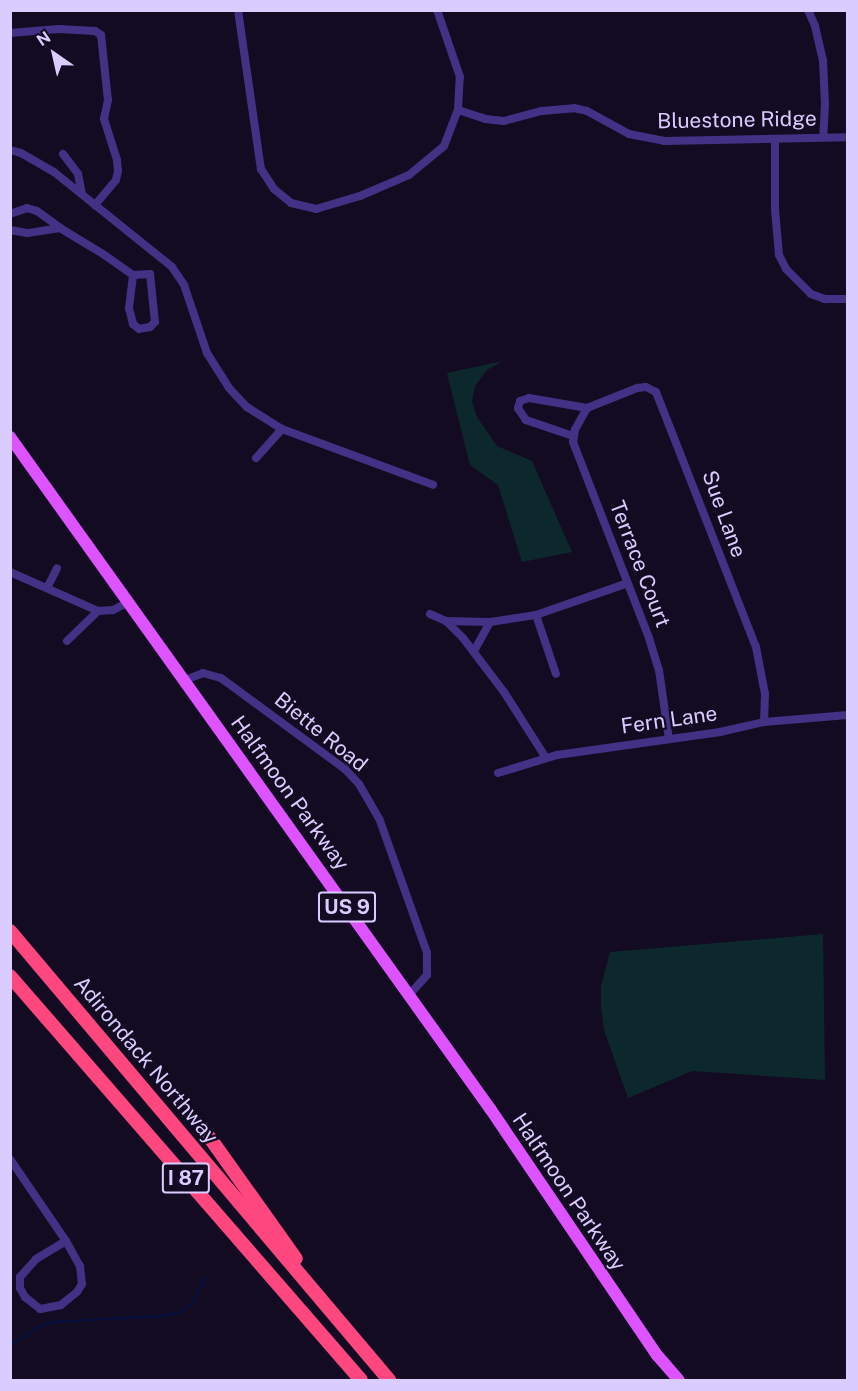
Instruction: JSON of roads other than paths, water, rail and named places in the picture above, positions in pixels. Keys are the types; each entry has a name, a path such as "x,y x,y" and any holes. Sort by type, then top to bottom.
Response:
{"highway":[{"name":"Adirondack Northway","path":"10,931 389,1380"},
{"name":"I 87","path":"10,976 361,1380"},
{"path":"210,1138 345,1330"}],"main road":[{"name":"Halfmoon Parkway","path":"10,437 535,1173 657,1355 679,1380"}],"street":[{"path":"238,10 261,169 274,189 291,203 305,208 330,206 409,175 444,146 458,110 460,77 437,10"},
{"path":"808,10 815,26 823,60 825,104 822,137"},
{"path":"10,33 59,29 95,31 100,35 108,100 104,119 117,160 118,171 116,180 95,205"},
{"name":"Bluestone Ridge","path":"458,110 485,119 504,121 542,111 574,108 645,140 774,140 848,137"},
{"path":"774,140 775,210 779,255 786,269 811,294 825,298 848,299"},
{"path":"10,150 43,165 172,267 184,285 207,353 218,371 247,407 282,429 433,485"},
{"path":"63,154 78,174 82,194"},
{"path":"10,214 27,208 37,211 133,275 150,274 155,322 144,329 139,329 133,324 130,316 133,275"},
{"path":"10,230 27,233 60,228"},
{"name":"Sue Lane","path":"587,408 637,388 652,389 659,397 756,647 765,694 764,722"},
{"path":"529,398 587,408 573,436 526,420 518,408 520,401 529,398"},
{"path":"256,458 282,429"},
{"name":"Terrace Court","path":"573,436 576,452 628,583 659,670 669,739"},
{"path":"47,588 57,568"},
{"path":"10,572 98,611 113,610 129,602"},
{"path":"430,614 446,621 490,622 536,615 628,583"},
{"path":"67,641 83,629 98,611"},
{"path":"536,615 556,674"},
{"path":"446,621 474,651 504,692 546,758"},
{"path":"474,651 490,622"},
{"name":"Biette Road","path":"185,680 204,673 221,678 345,769 358,784 379,818 427,953 427,975 409,995"},
{"name":"Fern Lane","path":"498,773 546,758 764,722 848,715"},
{"path":"11,1162 66,1241 80,1266 82,1284 77,1292 62,1305 40,1309 25,1297 20,1288 20,1277 36,1259 66,1241"}],"waterway":[{"path":"10,1346 37,1328 53,1322 161,1316 180,1312 193,1303 205,1277"}]}
